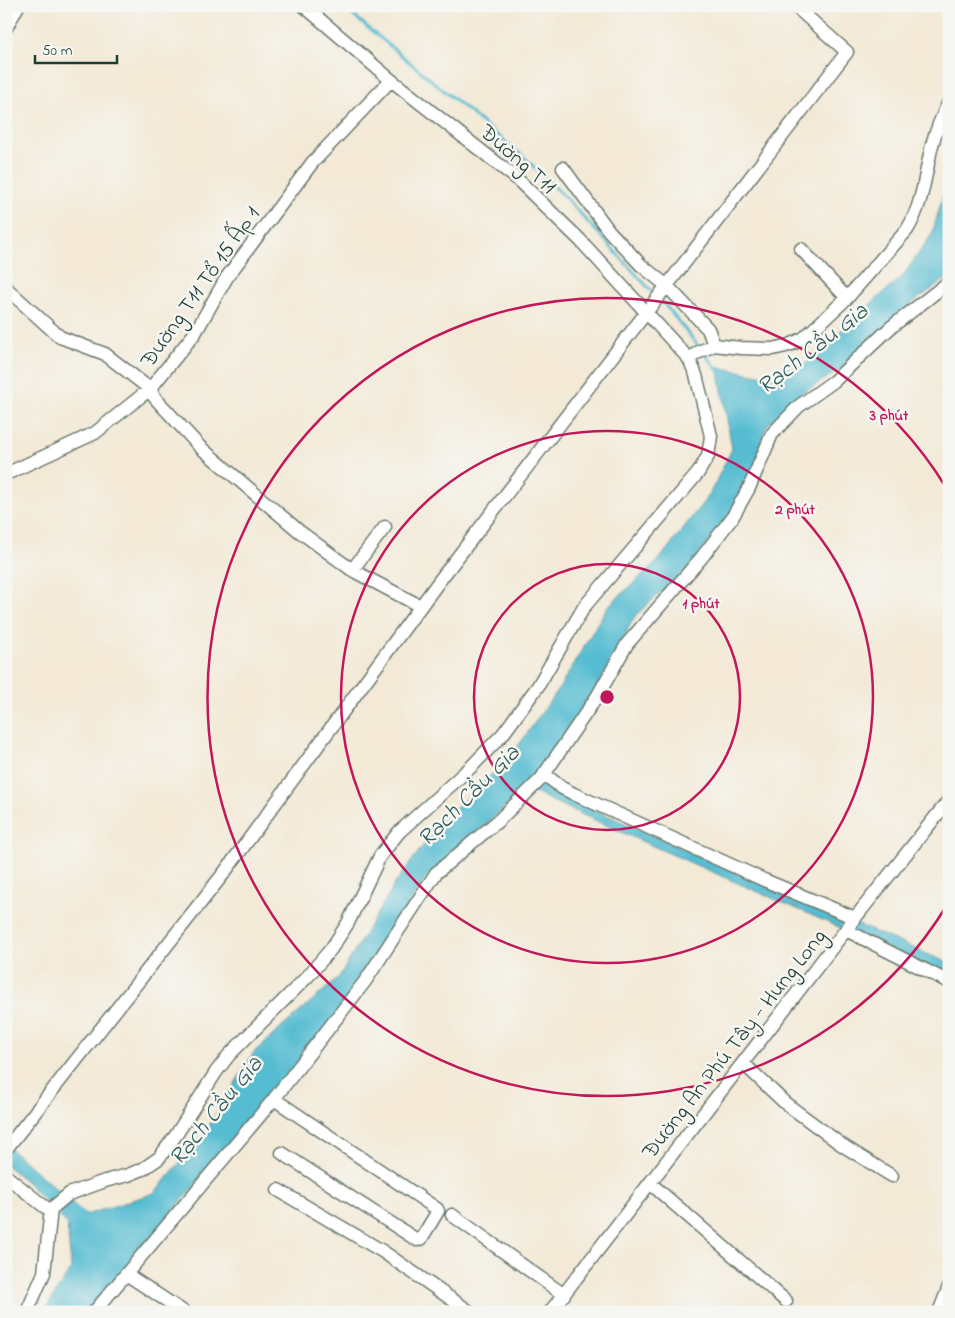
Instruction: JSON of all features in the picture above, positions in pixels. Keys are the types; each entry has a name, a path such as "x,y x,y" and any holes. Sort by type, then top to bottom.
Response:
{"street":[{"path":"6,28 18,6"},
{"name":"Đường T11","path":"304,6 391,80 516,178 580,240 646,311 693,356"},
{"path":"10,1145 224,873 420,606 847,52 795,6"},
{"name":"Đường T11 Tổ 15 Ấp 1","path":"6,474 95,432 150,389 195,333 227,277 312,163 391,80"},
{"path":"27,1312 44,1272 50,1210 69,1194 143,1169 159,1158 228,1056 308,976 331,949 348,923 380,856 399,832 466,772 503,734 538,686 584,606 698,473 708,456 711,436 693,356 714,345 773,349 790,345 804,338 847,298 907,230 913,220 919,205 932,145 949,102"},
{"path":"563,168 609,231 641,265 666,286 708,328 714,345"},
{"path":"801,249 847,298"},
{"path":"94,1312 274,1099 366,980 436,873 499,820 543,776 598,695 626,644 702,557 732,518 748,488 772,434 799,406 834,381 890,328 949,282"},
{"path":"6,288 60,337 105,354 150,389 155,398 200,447 299,531 352,570 420,606"},
{"path":"352,570 385,527"},
{"path":"543,776 574,794 855,919"},
{"name":"Đường An Phú Tây - Hưng Long","path":"550,1312 949,800"},
{"path":"846,930 949,982"},
{"path":"743,1063 785,1103 842,1145 892,1176"},
{"path":"274,1099 437,1209 438,1212 421,1238 417,1240 282,1154"},
{"path":"6,1176 50,1210"},
{"path":"650,1184 786,1301"},
{"path":"278,1190 382,1251 470,1312"},
{"path":"452,1215 564,1295"},
{"path":"126,1274 184,1312"},
{"path":"939,1312 949,1287"}],"water":[{"path":"949,174 949,277 906,307 843,368 792,399 766,427 750,480 729,514 692,564 635,616 594,693 536,777 555,793 748,878 944,961 949,964 949,977 526,789 427,876 353,992 309,1050 88,1312 44,1312 71,1268 67,1225 29,1184 6,1165 6,1145 86,1215 154,1193 204,1134 254,1052 339,977 396,882 440,823 510,757 560,687 607,607 658,561 709,495 732,449 718,367 759,375 807,363 854,318 902,277 932,234"}],"waterway":[{"path":"342,6 526,159 564,196 655,295"},
{"path":"660,299 700,348"},
{"path":"704,353 721,374"}],"water label":[{"name":"Rạch Cầu Gia","path":"812,348"},
{"name":"Rạch Cầu Gia","path":"468,795"},
{"name":"Rạch Cầu Gia","path":"215,1110"}]}
